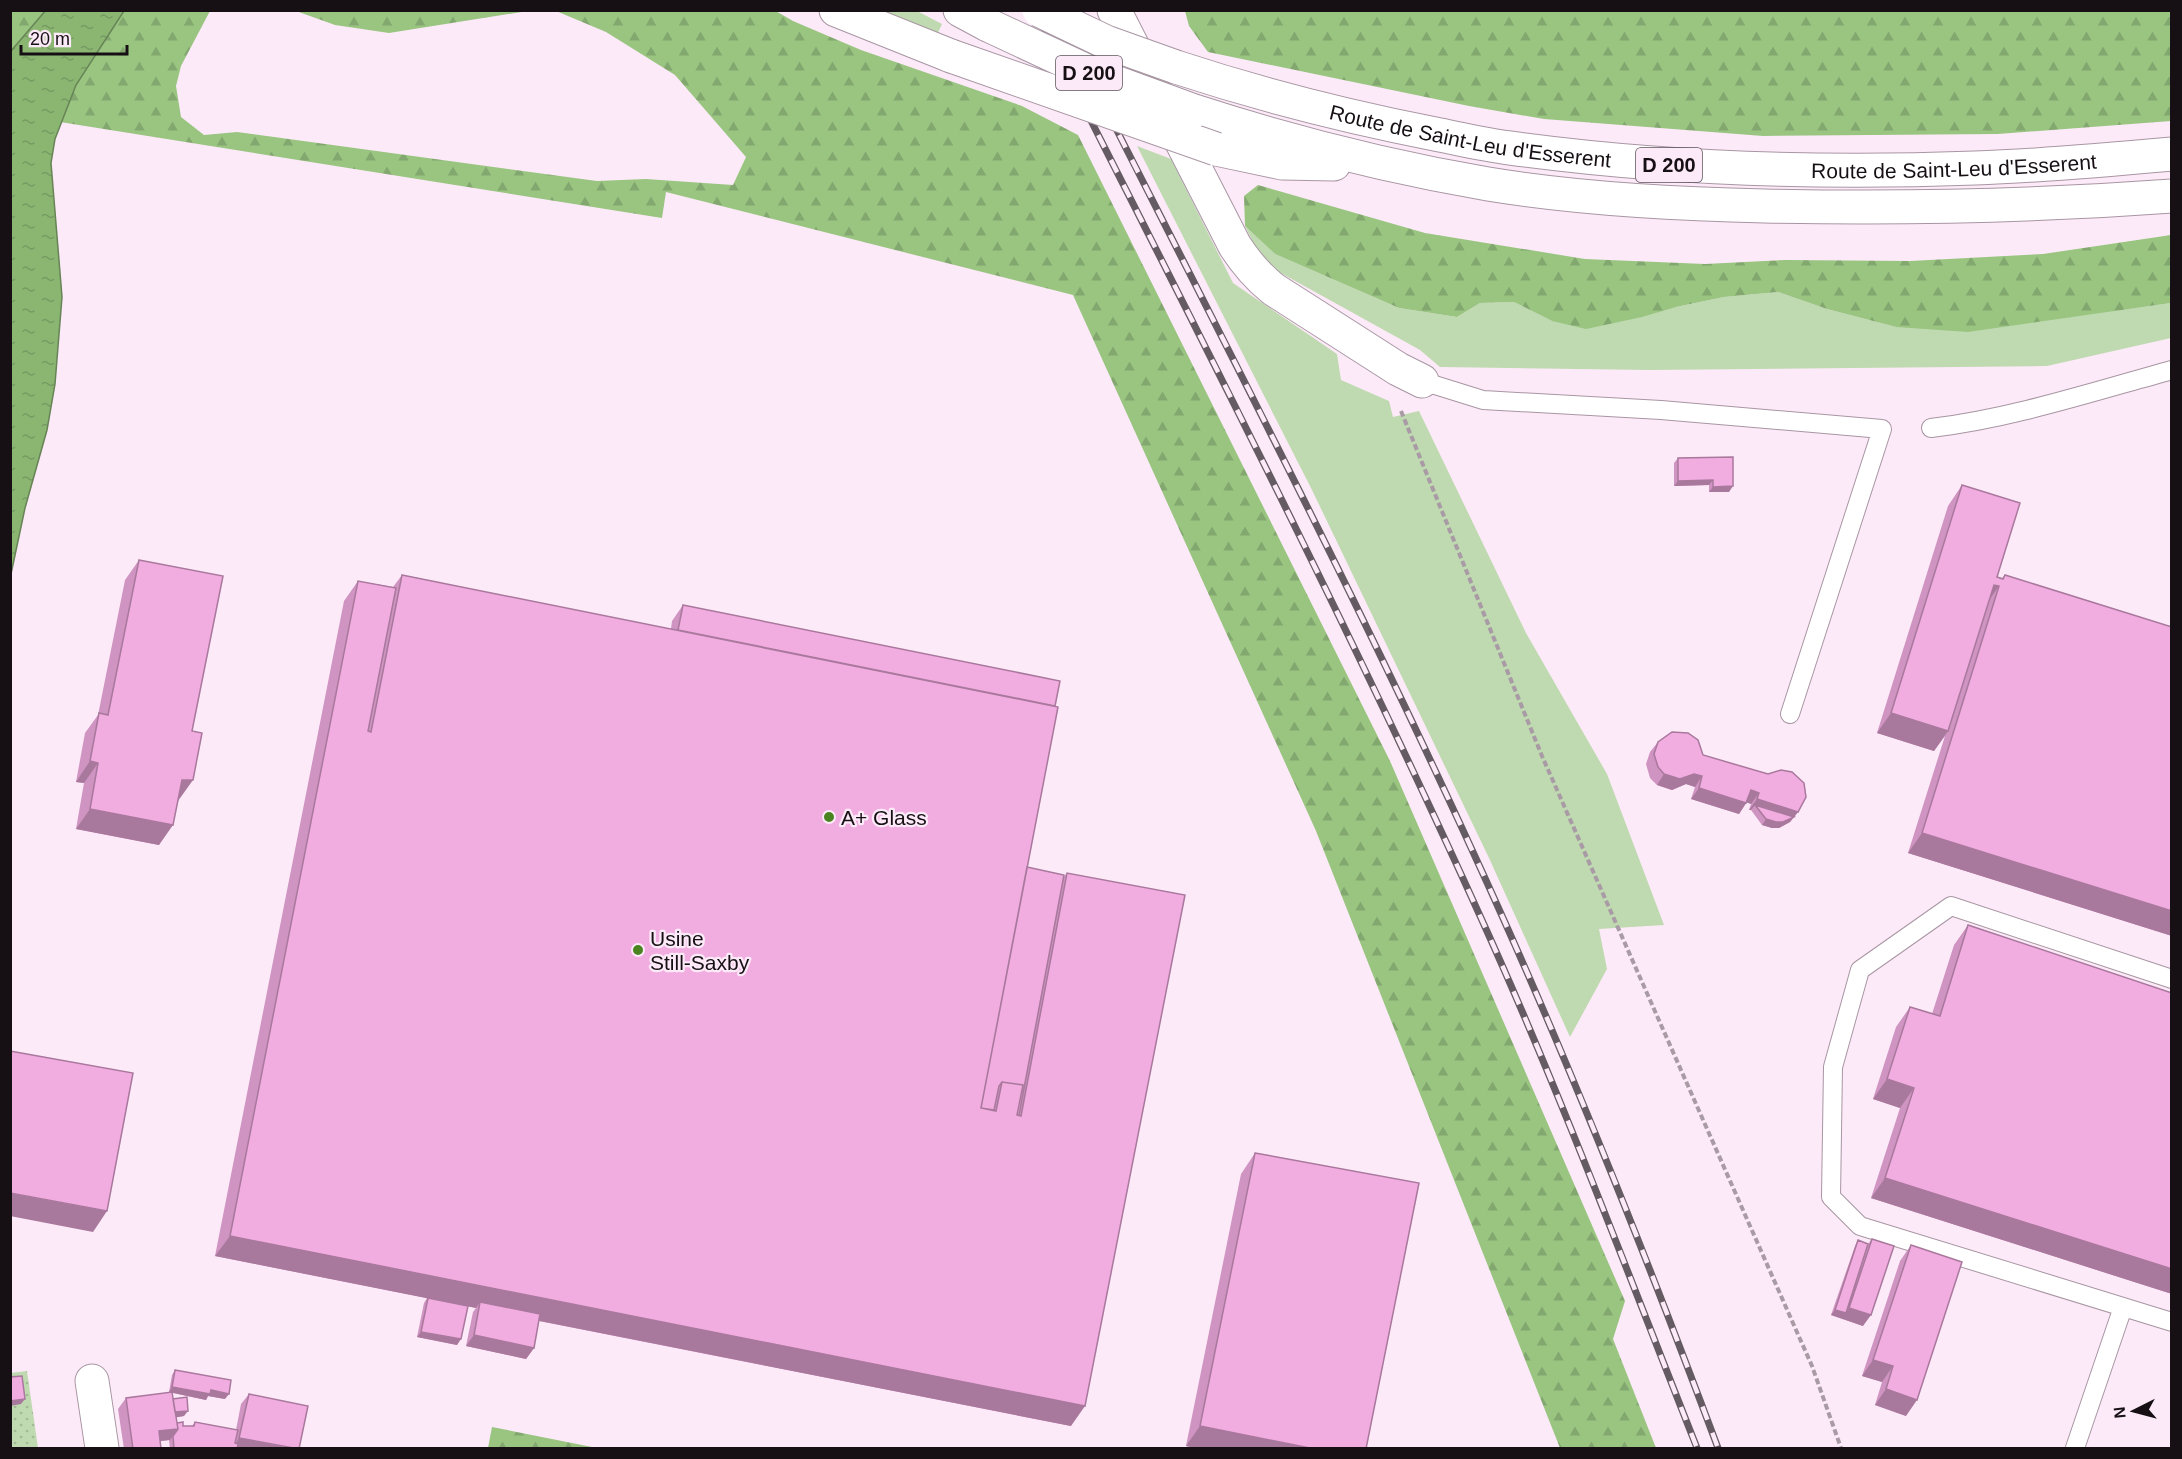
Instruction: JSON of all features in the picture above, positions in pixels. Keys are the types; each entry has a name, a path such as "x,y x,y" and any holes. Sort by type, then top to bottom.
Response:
{"main road":[{"path":"836,10 951,56 1216,149 1282,163 1390,164"},
{"name":"Route de Saint-Leu d'Esserent","path":"1039,10 1106,42 1176,67 1288,100 1396,126 1508,148 1706,167 1887,171 1977,168 2172,154"},
{"path":"1114,10 1235,246 1246,263 1273,289 1410,375"},
{"name":"Route de Saint-Leu d'Esserent","path":"974,17 1093,74 1194,111 1277,136 1390,164 1471,181 1524,189 1724,206 1815,208 1967,207 2172,196"},
{"path":"92,1381 102,1449"}],"lane":[{"path":"1931,428 1965,424 2015,413 2172,370"},
{"path":"1410,375 1483,400 1661,410 1882,429 1790,714"},
{"path":"2172,979 1951,906 1860,970 1833,1067 1831,1197 1860,1226 2172,1322"},
{"path":"2074,1449 2123,1307"}],"path":[{"path":"1410,375 1396,400 1542,756 1812,1366 1841,1449"}],"shaded area":[{"path":"866,11 917,11 942,24 936,37"},
{"path":"1137,146 1171,159 1233,283 1337,354 1341,380 1389,401 1393,417 1419,411 1526,633 1607,774 1664,925 1599,929 1607,969 1570,1037 1489,858 1312,490"},
{"path":"1245,226 1275,254 1399,308 1457,317 1480,303 1514,302 1552,321 1676,307 1724,297 1778,292 1827,309 1896,327 2061,318 2171,303 2171,338 2047,366 1650,370 1440,367 1420,350 1263,263"},
{"path":"27,1371 38,1448 11,1448 11,1373"}],"green space":[{"path":"774,10 793,21 861,50 1022,106 1078,135 1390,761 1625,1301 1613,1339 1656,1448 1560,1448 1316,831 1073,295 666,192 662,218 60,122 76,85 124,11 210,11 181,66 176,86 181,117 204,135 237,132 597,181 646,179 733,185 746,157 675,75 606,32 556,11"},
{"path":"12,11 46,11 11,51 10,14"},
{"path":"296,11 528,11 389,33 335,25"},
{"path":"1185,11 2171,11 2171,121 1998,134 1763,136 1544,119 1469,106 1208,52 1189,26"},
{"path":"1258,185 1425,233 1585,259 1705,264 1785,260 1910,261 2043,254 2171,235 2171,303 1968,332 1896,327 1827,309 1778,292 1724,297 1586,329 1552,321 1514,302 1480,303 1457,317 1399,308 1275,254 1245,226 1244,196"},
{"path":"492,1427 597,1448 488,1448"}],"water":[{"path":"46,10 124,11 76,85 55,139 51,163 62,297 55,384 47,430 25,508 11,574 11,51"}],"building":[{"path":"1733,457 1733,486 1713,487 1713,480 1678,481 1678,458"},
{"path":"1962,485 2020,503 1997,577 2003,579 2005,575 2172,627 2172,911 1922,833 1999,586 1994,585 1948,731 1891,713"},
{"path":"139,560 223,576 192,731 202,733 193,780 182,780 173,825 90,809 98,763 90,761 99,713 108,715"},
{"name":"Usine Still-Saxby","path":"402,575 1058,707 981,1108 996,1111 1002,1082 1023,1085 1017,1115 1021,1116 1067,873 1185,895 1085,1406 230,1236 358,581 396,588 368,731 371,732"},
{"path":"683,605 1060,681 1055,706 678,630"},
{"path":"1672,732 1688,733 1698,740 1703,755 1768,774 1781,770 1792,772 1804,783 1806,797 1798,812 1757,799 1759,793 1751,790 1746,803 1699,788 1702,776 1694,774 1680,779 1664,774 1658,767 1654,754 1658,742"},
{"path":"1755,805 1794,817 1783,822 1766,819"},
{"path":"1027,867 1064,875 1019,1115 1017,1115 1023,1085 1002,1082 994,1110 981,1108"},
{"path":"1968,925 2172,993 2172,1269 1885,1178 1914,1088 1887,1079 1910,1007 1940,1016"},
{"path":"10,1051 133,1073 107,1211 10,1193"},
{"path":"1255,1153 1419,1183 1366,1449 1315,1449 1200,1426"},
{"path":"1872,1239 1894,1246 1871,1315 1849,1308"},
{"path":"1858,1240 1868,1244 1846,1313 1835,1310"},
{"path":"1911,1245 1962,1262 1917,1400 1886,1389 1893,1366 1873,1360"},
{"path":"428,1298 468,1306 461,1339 421,1332"},
{"path":"480,1302 540,1314 534,1348 474,1335"},
{"path":"175,1370 231,1380 229,1394 211,1390 210,1394 172,1387"},
{"path":"22,1376 25,1399 10,1401 10,1377"},
{"path":"172,1392 178,1429 159,1431 161,1449 133,1449 126,1398"},
{"path":"249,1394 308,1406 299,1449 239,1438"},
{"path":"187,1397 188,1411 175,1412 173,1399"},
{"path":"183,1422 183,1426 194,1426 195,1422 238,1430 235,1443 238,1444 237,1449 174,1449 173,1436 178,1429 177,1423"}],"railway":[{"path":"1035,10 1319,575 1481,918 1538,1049 1697,1448"},
{"path":"1056,10 1321,535 1473,852 1539,999 1601,1148 1718,1448"}],"place":[{"name":"A+ Glass","path":"829,817"},
{"name":"Usine Still-Saxby","path":"638,950"}]}
